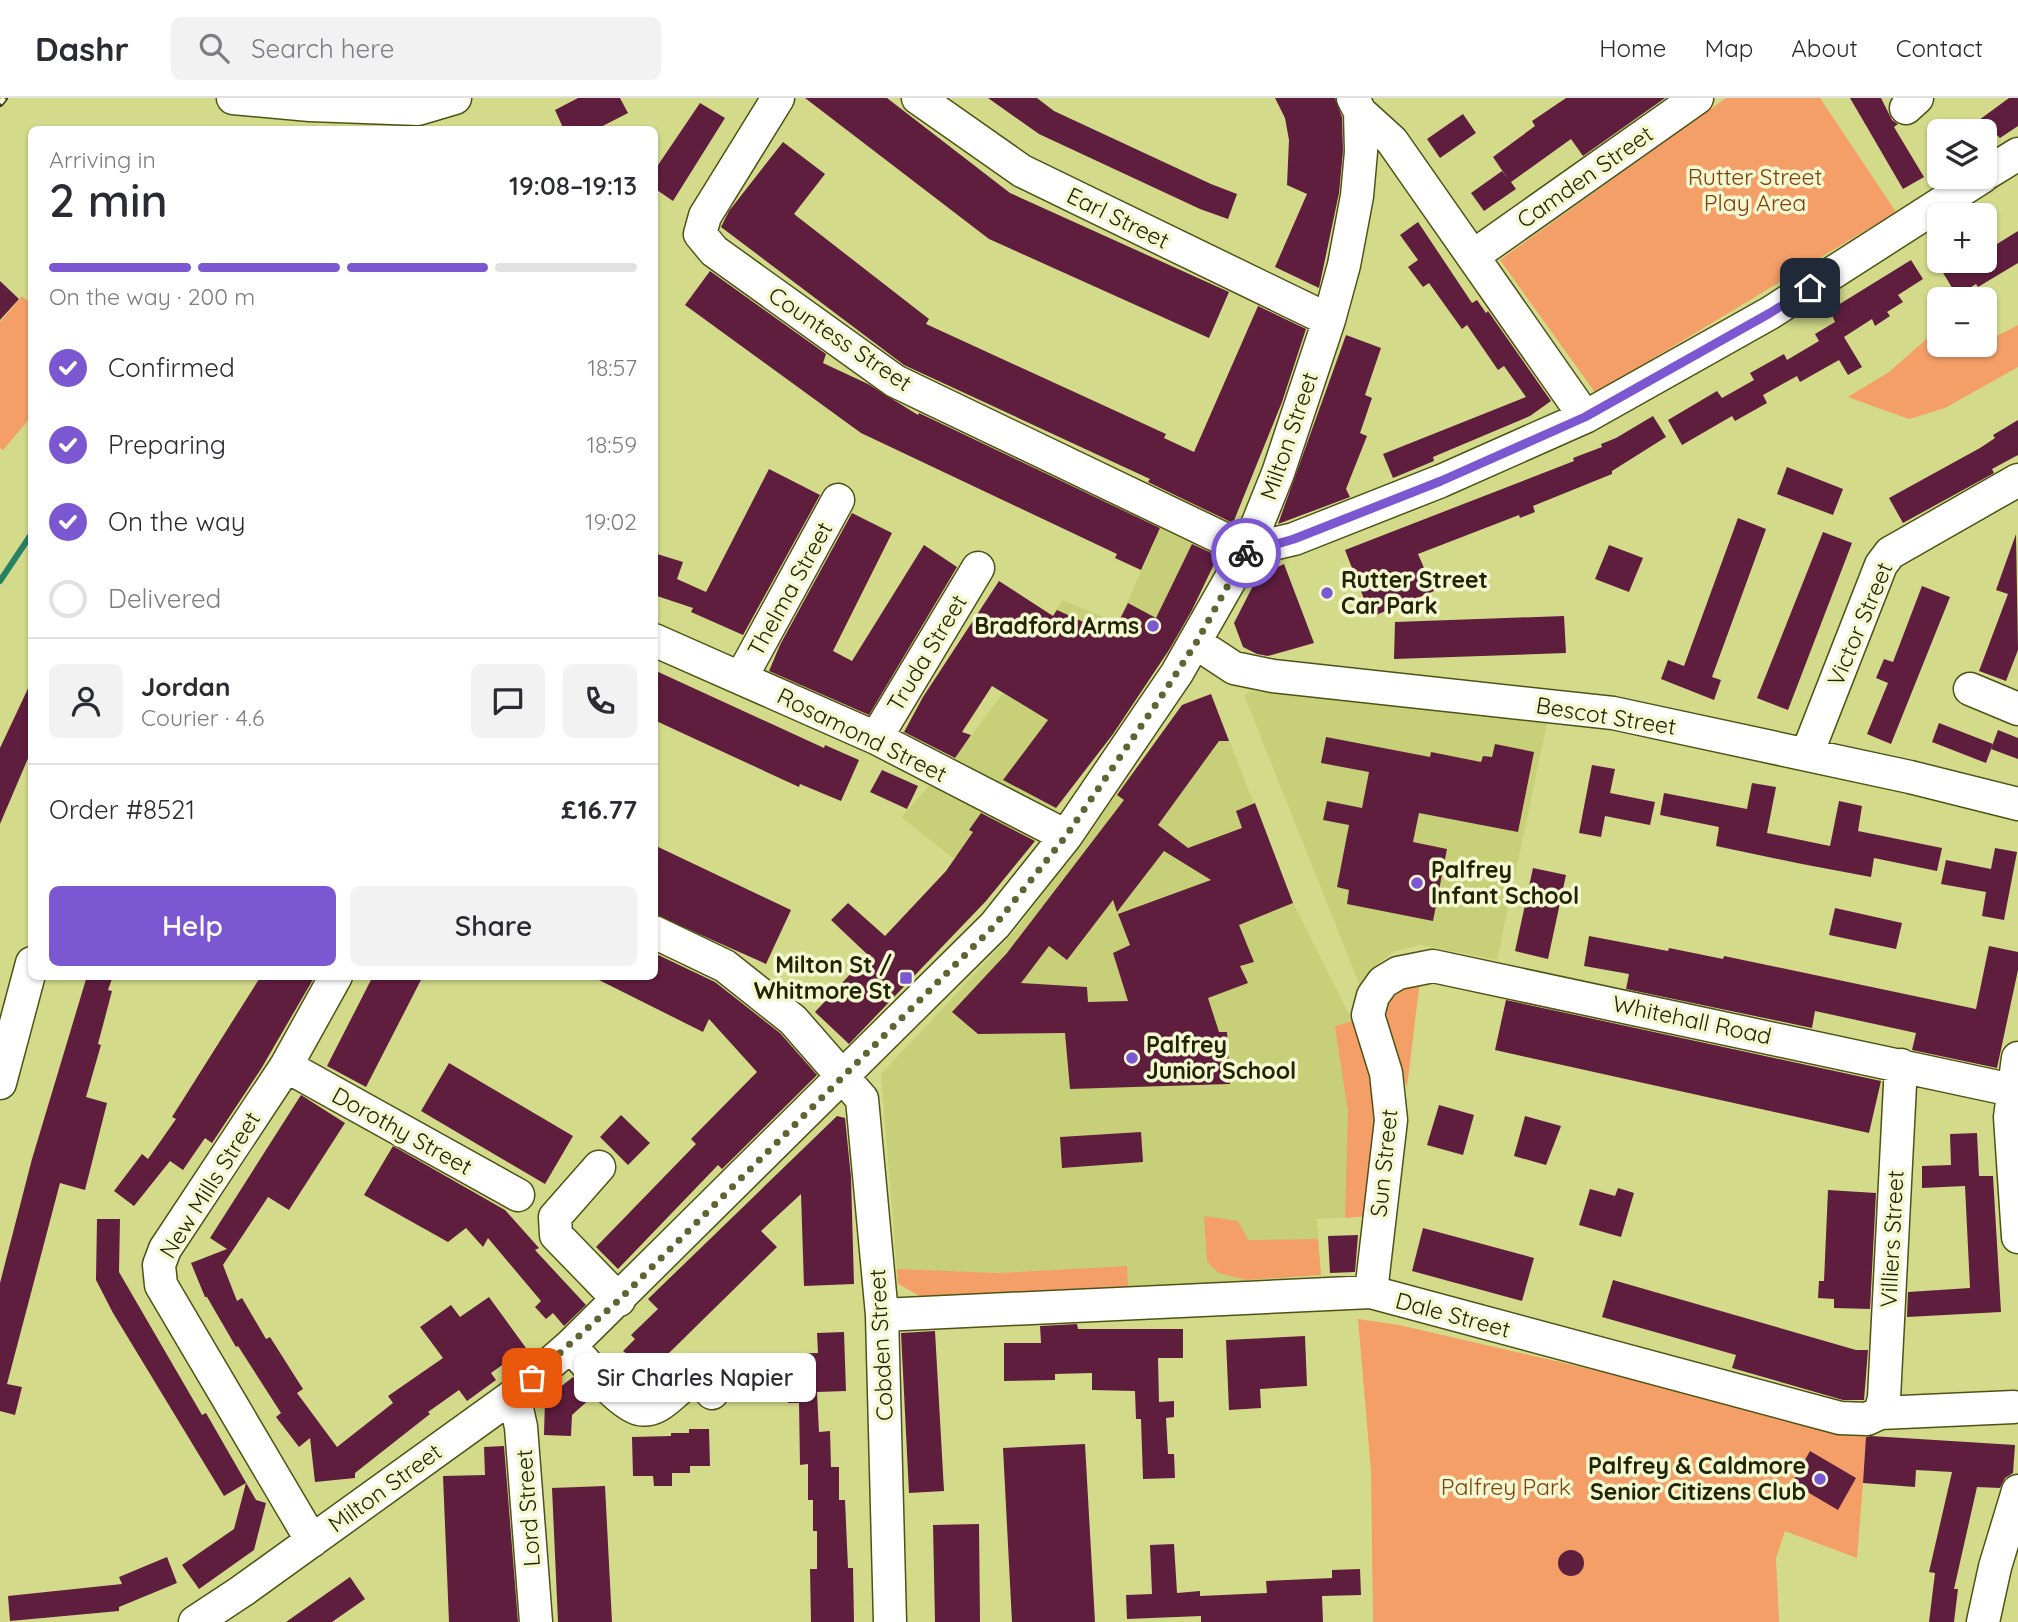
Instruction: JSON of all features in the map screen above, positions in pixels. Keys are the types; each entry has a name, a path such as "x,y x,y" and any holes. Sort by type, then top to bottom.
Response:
{"street":[{"path":"233,98 417,119 455,98"},
{"name":"Countess Street","path":"778,98 705,215 700,234 714,251 895,381 1247,550"},
{"name":"Earl Street","path":"918,98 1022,171 1329,320"},
{"name":"Camden Street","path":"1473,256 1697,98"},
{"path":"1357,105 1392,141 1585,417"},
{"name":"Milton Street","path":"195,1622 514,1395 570,1346 995,925 1066,836 1196,643 1247,550 1278,473 1329,320 1344,265 1357,196 1361,152 1357,105"},
{"path":"1997,167 2018,154"},
{"path":"1247,550 1294,539 1441,481 1585,417 1770,313 1963,189"},
{"name":"Victor Street","path":"1807,754 1881,565 1890,553 2018,480"},
{"name":"Thelma Street","path":"741,678 838,500"},
{"name":"Truda Street","path":"876,738 978,568"},
{"name":"Rosamond Street","path":"658,642 876,738 1066,836"},
{"name":"Bescot Street","path":"1196,643 1234,668 1273,676 1613,713 1807,754 2018,804"},
{"path":"1970,689 2018,709"},
{"name":"Cobden Street","path":"658,934 725,966 793,1020 844,1075 862,1099 882,1315 890,1622"},
{"name":"Whitehall Road","path":"1373,996 1383,982 1398,973 1433,966 1901,1065 2015,1092"},
{"path":"0,1083 28,979"},
{"name":"New Mills Street","path":"312,1541 161,1284 159,1265 165,1249 286,1066 334,980"},
{"name":"Sun Street","path":"1371,1293 1391,1120 1386,1073 1368,1015 1373,996"},
{"path":"2018,1058 2010,1117 2018,1237"},
{"name":"Villiers Street","path":"1880,1413 1884,1398 1901,1065"},
{"name":"Dorothy Street","path":"286,1066 518,1195"},
{"path":"599,1167 555,1217 554,1225 556,1235 619,1300"},
{"name":"Dale Street","path":"882,1315 1371,1293 1840,1418 1867,1419 1880,1413 2014,1407"},
{"path":"570,1346 627,1403 640,1409 667,1401 687,1382 697,1380 706,1384 712,1393"},
{"name":"Lord Street","path":"514,1395 521,1427 536,1622"},
{"path":"1983,1622 2018,1491"}],"shaded area":[{"path":"1199,442 1255,468 1220,552 1171,651 1162,658 1113,734 995,891 901,817 953,760 1003,693 1062,600 1118,623"},
{"name":"Palfrey Infant School","path":"1250,691 1548,719 1497,960 1421,945 1395,951 1379,963 1360,986 1244,695"},
{"name":"Palfrey Junior School","path":"1211,694 1293,903 1363,1042 1369,1216 1317,1219 1321,1275 1128,1289 898,1284 881,1074 1016,930 1183,704"}],"green space":[{"name":"Rutter Street Play Area","path":"1726,98 1820,98 1896,212 1599,391 1594,391 1500,260"},
{"path":"22,296 28,301 28,421 3,450 0,448 0,322"},
{"path":"2018,325 2018,367 1945,408 1909,419 1848,397 1889,372 1927,339 1927,357 1997,357 1997,336"},
{"path":"1420,981 1407,1087 1387,1039 1384,1014 1389,1002 1401,991"},
{"path":"1353,1021 1363,1042 1380,1112 1369,1216 1345,1218 1348,1112 1335,1026"},
{"path":"1204,1216 1238,1221 1248,1240 1318,1239 1321,1275 1246,1280 1219,1273 1207,1262"},
{"path":"1127,1266 1128,1289 927,1300 898,1284 897,1269 998,1273"},
{"name":"Palfrey Park","path":"1358,1319 1399,1325 1867,1433 1857,1558 1785,1531 1776,1558 1779,1622 1373,1622 1371,1471"}],"building":[{"path":"578,98 620,98 628,113 603,126 562,126 555,110"},
{"path":"805,98 887,98 1010,193 1229,292 1209,338 989,239"},
{"path":"988,98 1037,98 1054,111 1237,194 1228,219 1200,209 1039,134"},
{"path":"1275,98 1335,98 1342,117 1343,151 1339,193 1319,288 1275,267 1307,194 1287,185 1289,140 1285,118"},
{"path":"1566,98 1665,98 1583,156 1571,139 1511,182 1516,189 1484,211 1471,193 1502,171 1508,179 1493,157 1535,126 1532,121"},
{"path":"1850,98 1881,98 1892,120 1898,124 1894,127 1924,177 1903,189"},
{"path":"2009,98 2018,98 2018,126 2000,138 1997,135 1997,119 1980,119"},
{"path":"700,103 725,118 673,201 658,191 658,165"},
{"path":"1463,114 1476,133 1440,158 1427,139"},
{"path":"783,142 825,174 794,214 929,319 926,324 1166,434 1164,438 1194,452 1258,306 1306,329 1282,402 1233,523 1148,482 1150,479 904,365 721,227 729,211"},
{"path":"1418,222 1472,303 1477,300 1486,313 1488,311 1551,401 1530,416 1433,457 1434,461 1393,478 1383,454 1526,397 1504,366 1498,370 1467,325 1462,329 1429,283 1423,287 1408,267 1418,260 1400,235"},
{"path":"2018,231 2018,263 1978,287 1976,284 1971,287 1952,287 1943,273 1997,273 1997,244"},
{"path":"1911,260 1923,279 1898,295 1903,302 1887,312 1890,316 1875,326 1872,319 1844,337 1862,367 1848,375 1839,360 1800,382 1797,376 1763,395 1767,403 1735,421 1732,416 1682,445 1668,420 1717,391 1722,398 1754,380 1750,373 1784,354 1787,360 1819,341 1815,334 1835,322 1830,310"},
{"path":"710,271 826,354 823,363 868,384 918,415 919,413 1160,528 1141,570 1115,558 1117,554 861,433 685,305"},
{"path":"0,281 19,299 0,320"},
{"path":"1346,335 1381,348 1365,395 1372,398 1360,433 1367,436 1346,489 1350,497 1278,524"},
{"path":"1653,416 1666,437 1612,471 1612,474 1533,506 1535,512 1520,518 1519,515 1418,554 1434,591 1371,617 1345,550 1574,461 1573,458 1602,447 1601,444"},
{"path":"2018,420 2018,455 1992,469 1994,473 1903,523 1889,498 1980,448 1995,438 1993,435"},
{"path":"1787,467 1843,489 1833,515 1777,494"},
{"path":"769,469 820,495 743,635 691,612 693,608 658,596 658,554 683,562 677,579 706,592"},
{"path":"852,513 892,533 833,651 852,661 924,545 957,567 869,715 769,671 780,645"},
{"path":"1738,518 1766,529 1712,677 1721,680 1714,700 1661,679 1668,660 1684,666"},
{"path":"1823,532 1852,543 1788,710 1757,698"},
{"path":"2016,534 2018,650 2006,681 1979,671 2008,594 1996,590"},
{"path":"1192,544 1218,556 1192,610 1113,734 1056,808 1003,780 1048,720 992,686 962,732 971,735 955,758 904,732 923,697 999,581 1053,616 1057,610 1112,635 1128,603 1156,618"},
{"path":"1609,545 1643,558 1629,592 1595,579"},
{"path":"1284,564 1314,643 1268,656 1257,654 1243,647 1234,623 1258,576"},
{"path":"1922,586 1950,597 1891,744 1867,734 1888,683 1876,678 1884,659 1893,662"},
{"path":"1564,616 1566,653 1394,659 1395,622"},
{"path":"658,672 824,748 825,745 859,760 841,801 800,784 799,787 658,722"},
{"path":"28,688 28,758 0,824 0,748"},
{"path":"1211,694 1229,741 1219,741 1158,825 1188,848 1242,828 1236,811 1255,803 1293,903 1239,925 1254,962 1240,966 1248,983 1208,998 1219,1032 1227,1032 1230,1084 1070,1089 1065,1033 978,1034 952,1012 1007,953 1124,800 1117,795 1182,705","holes":["1164,851 1211,880 1118,914 1130,945 1113,953 1128,1001 1088,1002 1087,987 1021,983 1049,946 1067,960 1113,900 1117,912"]},
{"path":"1939,723 1993,744 1986,763 1932,742"},
{"path":"1998,730 2018,738 2018,759 1991,749"},
{"path":"1326,737 1430,757 1431,752 1481,762 1483,756 1492,757 1495,744 1534,752 1518,832 1419,813 1413,842 1447,849 1433,921 1347,904 1349,890 1337,887 1349,825 1323,820 1327,801 1362,808 1369,772 1321,763"},
{"path":"1592,765 1615,769 1610,793 1655,802 1650,825 1605,816 1601,837 1579,833"},
{"path":"882,770 918,786 907,809 870,792"},
{"path":"1752,783 1776,787 1767,833 1830,846 1839,801 1862,806 1858,831 1942,848 1937,871 1874,858 1871,877 1802,864 1716,846 1719,827 1660,815 1664,793 1747,809"},
{"path":"981,813 1035,841 986,901 849,1044 815,1012 868,955 831,920 848,903 885,936 946,871 973,832 969,830"},
{"path":"658,847 791,910 766,964 658,916"},
{"path":"1995,848 2017,852 2004,920 1982,916 1986,892 1941,884 1946,860 1991,869"},
{"path":"1533,868 1566,875 1548,959 1515,951"},
{"path":"1835,908 1902,923 1896,949 1829,935"},
{"path":"1589,936 1668,951 1669,948 1723,959 1724,956 1976,1009 1989,946 2018,952 2018,970 1997,1068 1912,1050 1916,1033 1815,1011 1812,1028 1626,989 1629,974 1584,966"},
{"path":"658,955 715,982 780,1033 817,1075 722,1169 718,1165 618,1269 596,1247 696,1144 691,1139 757,1072 709,1019 703,1032 599,980 658,980"},
{"path":"86,980 112,980 108,990 112,991 98,1044 101,1045 86,1097 107,1103 85,1190 60,1183 7,1384 22,1387 15,1415 0,1411 0,1283 32,1159"},
{"path":"258,980 313,980 261,1069 212,1143 205,1138 183,1170 170,1161 134,1206 114,1191 142,1154 148,1159 176,1119 172,1117"},
{"path":"371,980 421,980 366,1087 327,1066"},
{"path":"1506,1000 1881,1081 1869,1133 1495,1050"},
{"path":"449,1063 573,1136 545,1184 421,1111"},
{"path":"301,1095 345,1123 289,1210 268,1197 223,1265 237,1301 242,1298 266,1339 270,1337 303,1389 297,1393 337,1447 393,1403 388,1396 443,1358 420,1327 451,1305 460,1317 489,1297 526,1348 491,1373 496,1380 467,1401 459,1390 428,1412 430,1414 355,1473 355,1478 315,1482 310,1438 299,1447 276,1417 281,1413 205,1297 191,1263 227,1249 210,1238"},
{"path":"1439,1105 1474,1115 1463,1155 1427,1145"},
{"path":"621,1115 650,1143 628,1165 600,1137"},
{"path":"837,1116 845,1118 851,1177 854,1284 804,1286 801,1194 761,1231 777,1247 633,1385 614,1366 627,1354 623,1351 635,1339 631,1335 658,1309 648,1299"},
{"path":"1525,1116 1561,1126 1546,1165 1514,1156"},
{"path":"1141,1132 1143,1162 1062,1168 1060,1137"},
{"path":"1977,1133 1979,1176 1993,1176 2001,1312 1907,1317 1908,1292 1970,1288 1965,1186 1922,1188 1922,1166 1951,1165 1950,1134"},
{"path":"393,1146 505,1210 539,1248 535,1250 586,1305 564,1326 553,1313 546,1319 535,1307 541,1301 488,1238 483,1247 466,1228 448,1242 364,1195"},
{"path":"1618,1188 1634,1193 1621,1237 1579,1225 1590,1189 1615,1196"},
{"path":"1828,1190 1876,1193 1870,1309 1834,1308 1834,1299 1818,1298 1819,1281 1824,1281"},
{"path":"97,1219 120,1219 119,1272 202,1415 206,1413 256,1500 266,1503 254,1550 199,1589 182,1565 234,1529 246,1483 224,1496 113,1313 96,1280"},
{"path":"1423,1228 1534,1258 1522,1301 1412,1271"},
{"path":"1358,1235 1355,1272 1330,1273 1328,1236"},
{"path":"1613,1280 1856,1350 1868,1350 1864,1400 1843,1400 1732,1368 1736,1355 1602,1317"},
{"path":"1077,1324 1078,1329 1183,1329 1183,1358 1158,1358 1159,1402 1174,1401 1174,1417 1166,1418 1168,1454 1174,1454 1175,1478 1143,1479 1141,1419 1136,1419 1135,1391 1092,1390 1092,1373 1055,1374 1055,1380 1004,1381 1004,1343 1041,1343 1040,1326"},
{"path":"935,1331 944,1491 909,1493 901,1333"},
{"path":"844,1332 846,1391 817,1392 819,1432 830,1431 831,1467 839,1467 839,1500 845,1500 848,1568 853,1568 854,1622 811,1622 810,1569 817,1569 817,1531 813,1531 813,1500 808,1500 808,1464 800,1465 799,1403 788,1403 787,1354 818,1353 817,1333"},
{"path":"1305,1336 1307,1386 1260,1389 1261,1408 1229,1410 1226,1340"},
{"path":"573,1377 592,1397 572,1415 571,1436 544,1435 545,1399"},
{"path":"689,1429 709,1429 710,1466 690,1466 690,1473 672,1473 672,1486 654,1486 653,1476 633,1476 632,1437 671,1436 671,1433 689,1433"},
{"path":"1866,1437 2015,1445 2013,1473 2005,1478 2000,1488 1977,1487 1954,1589 1958,1589 1954,1622 1929,1622 1935,1573 1929,1572 1952,1472 1916,1470 1915,1487 1863,1483"},
{"path":"1085,1444 1095,1622 1012,1622 1003,1448"},
{"path":"504,1446 518,1622 449,1622 443,1476 485,1475 484,1447"},
{"name":"Palfrey & Caldmore Senior Citizens Club","path":"1810,1451 1856,1478 1838,1510 1792,1483"},
{"path":"605,1486 612,1622 558,1622 552,1488"},
{"path":"979,1524 980,1622 935,1622 933,1525"},
{"path":"1174,1544 1177,1593 1200,1591 1200,1596 1267,1593 1266,1581 1332,1578 1332,1570 1360,1569 1361,1595 1322,1596 1323,1622 1201,1622 1201,1616 1127,1619 1126,1595 1152,1594 1150,1545"},
{"path":"1571,1550 1580,1554 1584,1563 1580,1572 1571,1576 1562,1572 1558,1563 1562,1554"},
{"path":"167,1557 177,1583 119,1607 119,1611 10,1621 8,1596 122,1584 119,1577"},
{"path":"350,1577 365,1599 332,1622 286,1622"}],"waterway":[{"path":"0,581 28,539"}],"railway":[{"path":"0,103 4,98"}],"way so far":[{"path":"532,1378 619,1300 995,925 1066,836 1161,697 1196,643 1246,553"}],"place":[{"name":"Rutter Street Car Park","path":"1327,593"},
{"name":"Bradford Arms","path":"1153,626"},
{"name":"Palfrey Infant School","path":"1417,883"},
{"name":"Milton St / Whitmore St","path":"906,978"},
{"name":"Palfrey Junior School","path":"1132,1058"},
{"name":"Sir Charles Napier","path":"532,1378"},
{"name":"Palfrey & Caldmore Senior Citizens Club","path":"1820,1479"}],"route":[{"path":"1246,553 1247,550 1294,539 1441,481 1585,417 1810,288"}]}
